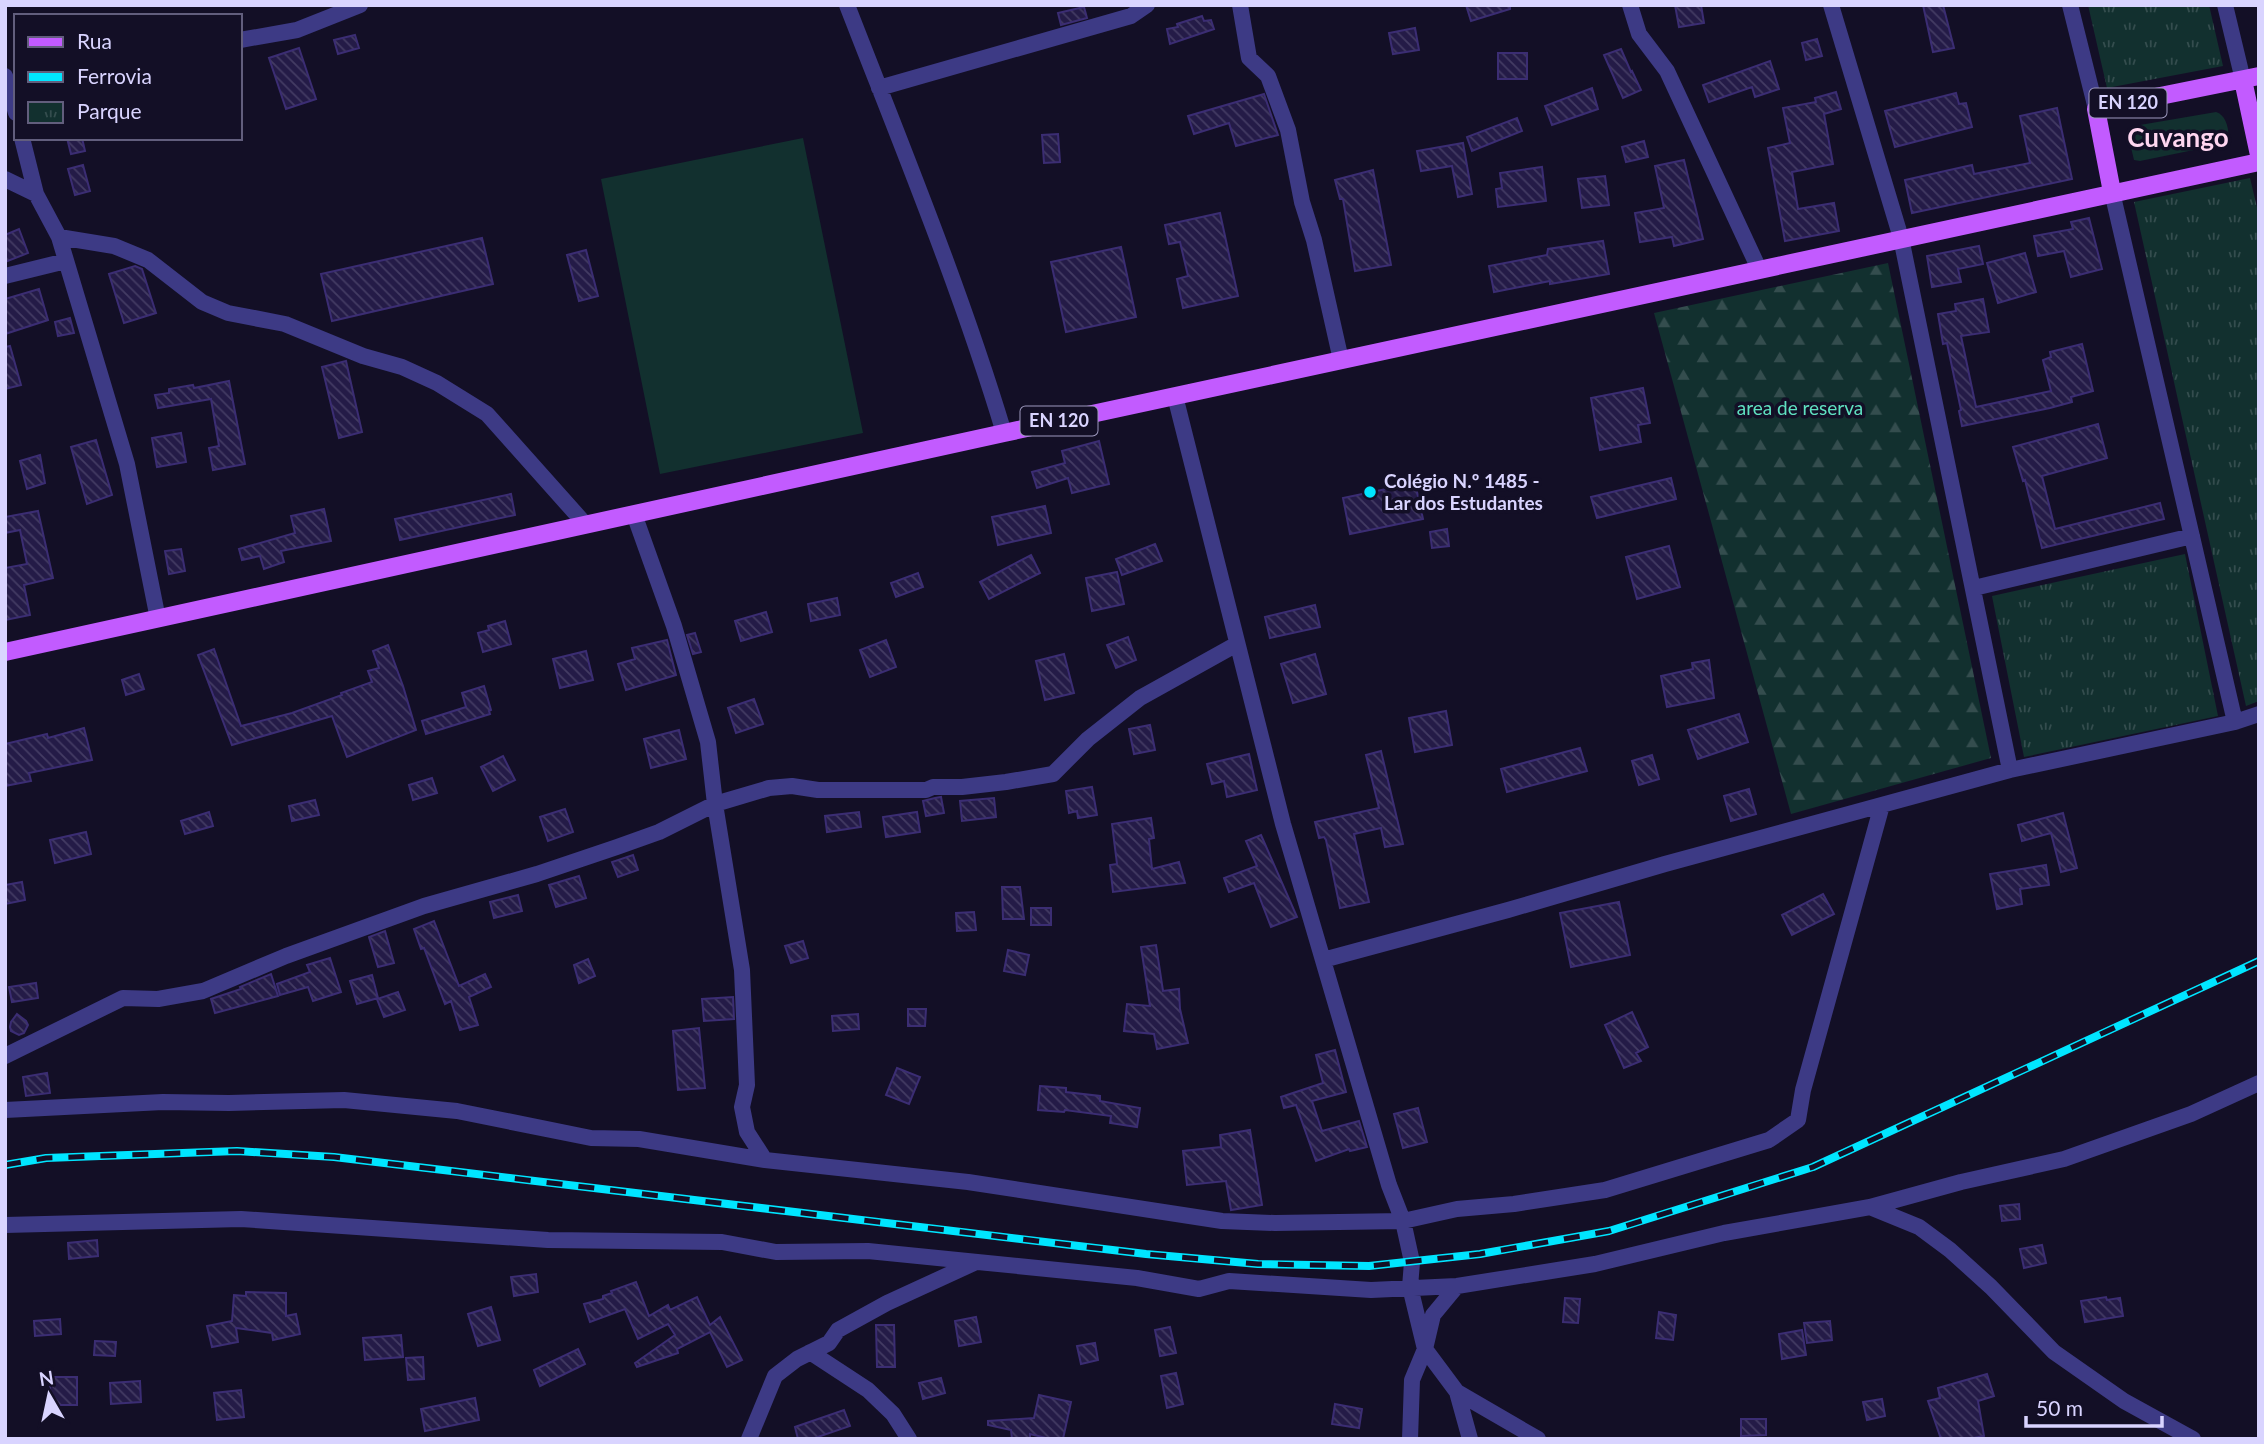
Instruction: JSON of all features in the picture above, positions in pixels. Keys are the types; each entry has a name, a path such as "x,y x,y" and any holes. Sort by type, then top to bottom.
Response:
{"main road":[{"name":"EN 120","path":"2112,192 2096,109 2251,78"},
{"path":"2251,78 2259,155"},
{"name":"EN 120","path":"5,652 2259,162"}],"street":[{"path":"242,40 297,30 359,5"},
{"path":"847,5 961,302 1003,433"},
{"path":"879,88 1131,16 1147,5"},
{"path":"1240,5 1249,58 1268,76 1288,130 1302,202 1314,240 1341,360"},
{"path":"1630,5 1639,34 1667,71 1759,269"},
{"path":"1831,5 1901,238 2010,770"},
{"path":"2070,5 2096,109"},
{"path":"2225,5 2251,78"},
{"path":"9,86 14,105"},
{"path":"22,140 36,194 59,237 127,464 158,619"},
{"path":"5,179 36,194"},
{"path":"2112,192 2235,722"},
{"path":"59,237 114,247 148,260 202,302 228,313 285,324 438,383 487,414 586,525"},
{"path":"5,276 66,261"},
{"path":"1175,396 1283,824 1389,1185 1403,1221 1412,1262 1410,1287 1425,1349 1457,1392 1470,1439"},
{"path":"634,514 674,626 708,742 715,804 742,970 747,1084 742,1107 747,1132 765,1160"},
{"path":"1974,588 2192,537"},
{"path":"5,1056 123,998 158,999 203,991 286,956 424,906 527,877 617,847 659,832 715,804 769,788 792,786 818,790 926,790 933,787 962,787 1053,774 1088,739 1140,698 1237,644"},
{"path":"1323,960 2010,770 2235,722 2259,714"},
{"path":"5,1110 163,1102 344,1100 457,1111 591,1138 639,1139 765,1160 968,1182 1222,1220 1275,1223 1403,1221 1457,1209 1514,1204 1605,1190 1769,1140 1798,1120 1803,1090 1882,805"},
{"path":"5,1225 241,1219 548,1240 722,1242 776,1252 868,1251 1137,1278 1199,1289 1229,1281 1371,1290 1457,1286 1595,1264 1724,1233 1870,1207 1961,1182 2064,1159 2192,1114 2259,1083"},
{"path":"1870,1207 1919,1227 1950,1250 1991,1287 2054,1352 2124,1401 2193,1439"},
{"path":"749,1439 775,1376 797,1359 829,1343 838,1330 887,1303 975,1263"},
{"path":"1410,1439 1412,1380 1425,1349 1433,1315 1457,1286"},
{"path":"810,1352 868,1390 893,1414 909,1439"},
{"path":"1457,1392 1538,1439"}],"green space":[{"path":"2088,5 2209,5 2223,66 2107,88"},
{"path":"2216,112 2227,124 2228,143 2134,160 2128,135 2129,129 2134,126"},
{"path":"803,138 863,433 660,474 601,179"},
{"path":"2250,178 2259,216 2259,701 2246,706 2134,202"},
{"name":"area de reserva","path":"1888,263 1991,758 1791,814 1654,313"},
{"path":"2185,554 2218,716 2024,757 1992,596"}],"building":[{"path":"1466,5 1510,5 1510,9 1471,21"},
{"path":"1675,5 1701,5 1704,23 1679,27"},
{"path":"1923,5 1943,5 1954,48 1933,52"},
{"path":"1084,7 1087,18 1061,25 1058,13"},
{"path":"1202,16 1204,21 1211,20 1214,29 1170,44 1167,29"},
{"path":"1415,28 1419,50 1393,54 1389,33"},
{"path":"355,35 359,48 338,54 334,40"},
{"path":"1817,39 1822,56 1806,60 1802,43"},
{"path":"299,48 316,99 286,109 269,58"},
{"path":"1621,49 1641,90 1623,98 1604,55"},
{"path":"1498,53 1527,53 1527,79 1498,79"},
{"path":"1770,61 1779,89 1755,97 1752,87 1709,102 1703,85"},
{"path":"1592,88 1598,109 1552,125 1545,106"},
{"path":"1836,92 1841,109 1824,114 1833,164 1792,172 1798,209 1834,203 1839,231 1785,241 1768,148 1790,143 1783,108 1816,102 1815,98"},
{"path":"1956,93 1959,104 1966,103 1972,127 1895,147 1885,111"},
{"path":"1264,94 1278,135 1236,146 1229,123 1194,134 1188,116"},
{"path":"2057,108 2072,179 1912,213 1905,180 1972,165 1974,174 2030,163 2020,116"},
{"path":"1517,118 1522,131 1472,151 1467,137"},
{"path":"1058,134 1060,162 1044,163 1042,135"},
{"path":"68,140 82,140 85,151 71,154"},
{"path":"1644,141 1648,157 1626,162 1622,147"},
{"path":"1463,143 1472,194 1458,197 1452,166 1421,171 1417,151"},
{"path":"1684,160 1703,239 1674,246 1672,237 1640,242 1635,213 1664,208 1655,166"},
{"path":"83,165 90,191 75,195 68,169"},
{"path":"1542,167 1546,201 1498,207 1496,189 1502,188 1500,173"},
{"path":"1373,170 1391,265 1355,271 1343,199 1340,199 1335,180"},
{"path":"1605,176 1609,205 1582,208 1578,179"},
{"path":"1220,213 1238,296 1183,308 1177,279 1188,276 1180,242 1169,244 1165,225"},
{"path":"2089,218 2102,269 2071,277 2064,251 2038,256 2034,236 2073,229 2071,222"},
{"path":"19,229 28,253 5,262 5,235"},
{"path":"482,238 493,284 332,321 321,274"},
{"path":"1603,241 1609,274 1550,284 1550,281 1494,292 1489,266 1547,255 1548,249"},
{"path":"1979,246 1983,264 1958,269 1961,282 1932,287 1927,256"},
{"path":"1121,247 1136,317 1066,332 1051,262"},
{"path":"586,250 598,296 579,301 567,255"},
{"path":"2025,253 2036,292 1998,303 1987,263"},
{"path":"135,266 142,269 156,313 124,323 109,274"},
{"path":"39,289 48,320 5,334 5,299"},
{"path":"1983,299 1989,332 1961,336 1976,407 2051,391 2043,360 2051,357 2050,352 2082,344 2093,391 2071,397 2072,402 2050,408 1962,426 1947,343 1943,344 1938,314 1956,311 1955,304"},
{"path":"70,318 74,333 58,336 55,322"},
{"path":"10,346 21,385 5,389 5,347"},
{"path":"346,361 362,432 339,438 322,367"},
{"path":"229,381 245,464 213,470 209,448 219,446 211,399 158,408 155,395 169,393 169,389 193,385 194,388"},
{"path":"1643,388 1650,423 1638,425 1641,442 1600,450 1591,398"},
{"path":"2098,424 2107,458 2042,476 2055,529 2160,503 2164,519 2042,548 2025,480 2023,481 2013,447"},
{"path":"181,433 186,462 157,467 152,438"},
{"path":"96,440 112,495 87,504 71,447"},
{"path":"1099,441 1109,484 1072,493 1068,478 1037,488 1032,472 1065,463 1062,451"},
{"path":"40,455 45,483 27,489 20,461"},
{"path":"1671,478 1676,499 1597,518 1591,497"},
{"path":"1415,483 1423,519 1350,534 1343,498"},
{"path":"511,494 515,515 400,540 395,519"},
{"path":"1045,506 1051,533 998,545 992,517"},
{"path":"324,509 331,541 281,551 284,562 264,569 260,556 242,560 239,549 295,533 291,516"},
{"path":"38,511 53,578 24,585 30,615 5,620 5,568 27,564 20,530 5,533 5,517"},
{"path":"1447,529 1449,546 1432,548 1430,532"},
{"path":"1155,544 1162,561 1122,575 1116,559"},
{"path":"1669,546 1680,587 1637,599 1626,557"},
{"path":"181,549 185,571 169,574 165,551"},
{"path":"1031,555 1040,573 989,599 980,582"},
{"path":"1117,572 1124,604 1092,611 1086,578"},
{"path":"918,573 923,587 896,597 891,583"},
{"path":"837,598 840,615 811,621 808,604"},
{"path":"1315,605 1320,627 1270,638 1265,617"},
{"path":"766,612 772,632 741,641 735,621"},
{"path":"505,621 511,644 483,652 478,633 489,630 488,626"},
{"path":"695,633 701,652 693,654 687,635"},
{"path":"1128,637 1136,660 1116,668 1107,645"},
{"path":"667,640 676,675 626,690 618,664 635,659 632,648"},
{"path":"886,640 896,667 870,677 860,650"},
{"path":"388,645 416,730 347,757 332,716 232,745 198,655 214,649 241,726 292,713 372,682 368,671 379,668 373,651"},
{"path":"586,651 593,680 560,688 553,659"},
{"path":"1064,654 1074,693 1045,700 1036,661"},
{"path":"1315,654 1326,694 1293,703 1281,664"},
{"path":"1709,660 1714,698 1667,707 1661,676 1693,669 1692,663"},
{"path":"139,674 144,689 126,695 122,680"},
{"path":"484,686 490,714 426,734 422,721 466,707 462,693"},
{"path":"754,699 763,724 736,733 728,708"},
{"path":"1446,711 1452,745 1415,752 1409,718"},
{"path":"1739,714 1748,742 1698,759 1688,730"},
{"path":"1150,725 1155,750 1134,754 1129,729"},
{"path":"84,728 92,760 29,773 31,781 5,786 5,744 47,734 48,738"},
{"path":"679,730 686,759 651,768 644,739"},
{"path":"1580,748 1587,771 1507,792 1501,769"},
{"path":"1381,751 1403,844 1385,847 1381,828 1354,834 1369,902 1340,908 1326,840 1324,837 1319,838 1315,822 1379,808 1366,755"},
{"path":"1249,754 1257,790 1227,797 1224,781 1212,784 1207,764"},
{"path":"1652,755 1659,779 1639,785 1632,761"},
{"path":"503,756 515,780 493,791 481,767"},
{"path":"432,778 437,793 413,800 409,785"},
{"path":"1092,787 1097,815 1078,818 1077,811 1069,813 1066,791"},
{"path":"1749,789 1756,814 1731,821 1724,796"},
{"path":"941,797 944,813 926,816 923,801"},
{"path":"994,798 996,817 962,821 960,801"},
{"path":"315,800 319,815 292,821 289,806"},
{"path":"565,809 573,832 548,841 540,817"},
{"path":"209,812 213,826 185,834 181,821"},
{"path":"859,812 861,827 827,832 825,816"},
{"path":"917,812 920,832 886,837 883,817"},
{"path":"2063,813 2077,868 2061,872 2051,833 2022,841 2018,825"},
{"path":"1151,818 1154,838 1149,839 1152,869 1179,862 1185,883 1113,892 1110,865 1117,864 1112,824"},
{"path":"86,832 91,854 55,863 50,840"},
{"path":"1261,835 1297,917 1271,927 1254,883 1229,892 1224,878 1257,866 1246,841"},
{"path":"633,855 638,870 618,877 612,862"},
{"path":"2046,865 2049,885 2020,889 2022,904 1997,909 1990,874"},
{"path":"579,876 586,898 556,907 549,885"},
{"path":"22,882 25,900 5,904 5,885"},
{"path":"1002,887 1020,887 1024,919 1003,919"},
{"path":"1823,894 1834,914 1792,935 1782,915"},
{"path":"518,895 522,911 494,918 490,902"},
{"path":"1619,902 1630,955 1571,967 1560,913"},
{"path":"1031,908 1051,908 1051,925 1031,925"},
{"path":"974,912 976,930 957,931 956,913"},
{"path":"434,921 459,986 485,974 491,987 469,997 478,1025 460,1030 451,1001 445,1004 424,948 421,949 414,929"},
{"path":"385,931 394,963 378,967 369,937"},
{"path":"803,941 808,958 791,963 785,946"},
{"path":"1156,945 1163,991 1179,989 1180,1009 1188,1043 1157,1049 1154,1034 1124,1031 1127,1004 1150,1006 1141,947"},
{"path":"1008,950 1029,955 1025,975 1004,971"},
{"path":"330,958 341,992 313,1001 308,987 280,995 277,984 310,972 307,965"},
{"path":"588,959 595,976 579,983 574,965"},
{"path":"271,974 278,996 215,1013 211,999 241,989 240,987"},
{"path":"372,975 378,998 357,1004 350,981"},
{"path":"36,983 38,998 12,1002 9,987"},
{"path":"398,992 405,1010 384,1017 377,999"},
{"path":"733,997 734,1019 704,1021 702,999"},
{"path":"908,1009 926,1009 925,1026 908,1026"},
{"path":"1632,1012 1648,1047 1636,1053 1641,1061 1624,1068 1605,1025"},
{"path":"17,1014 28,1025 24,1033 19,1035 11,1031 10,1027"},
{"path":"858,1014 859,1029 833,1031 832,1016"},
{"path":"699,1028 705,1088 678,1090 673,1031"},
{"path":"1335,1050 1346,1092 1312,1101 1322,1131 1359,1121 1367,1147 1349,1149 1316,1161 1296,1105 1284,1108 1281,1097 1323,1083 1316,1055"},
{"path":"897,1068 920,1077 909,1104 886,1095"},
{"path":"47,1073 50,1093 26,1096 23,1077"},
{"path":"1040,1086 1066,1088 1066,1092 1100,1096 1100,1101 1140,1108 1137,1127 1110,1123 1111,1116 1065,1110 1038,1110"},
{"path":"1418,1108 1427,1142 1403,1148 1394,1114"},
{"path":"1250,1130 1262,1205 1231,1210 1226,1181 1187,1185 1183,1151 1221,1147 1220,1135"},
{"path":"2019,1204 2020,1219 2002,1221 2000,1206"},
{"path":"97,1240 98,1256 69,1259 68,1243"},
{"path":"2042,1245 2046,1263 2024,1268 2020,1249"},
{"path":"536,1274 538,1292 514,1296 511,1277"},
{"path":"636,1282 649,1316 668,1305 670,1310 697,1297 710,1325 720,1317 742,1360 727,1367 710,1332 677,1349 678,1353 637,1367 635,1363 675,1335 668,1324 638,1339 625,1309 590,1322 584,1304 603,1299 603,1296 612,1293 611,1291"},
{"path":"246,1292 286,1293 286,1316 296,1314 300,1334 273,1340 272,1333 236,1328 238,1342 212,1347 207,1326 232,1321 234,1295 246,1296"},
{"path":"2106,1297 2107,1300 2120,1298 2123,1316 2085,1322 2081,1301"},
{"path":"1565,1298 1580,1299 1578,1323 1563,1322"},
{"path":"491,1307 500,1340 478,1346 468,1314"},
{"path":"1659,1312 1676,1315 1673,1340 1656,1338"},
{"path":"976,1317 981,1342 959,1346 955,1321"},
{"path":"60,1319 61,1334 35,1336 34,1321"},
{"path":"1830,1321 1832,1340 1807,1343 1804,1323"},
{"path":"876,1325 894,1325 895,1367 877,1367"},
{"path":"1170,1327 1176,1353 1160,1356 1155,1330"},
{"path":"1802,1330 1806,1355 1782,1359 1779,1334"},
{"path":"401,1335 403,1357 365,1360 363,1338"},
{"path":"95,1341 116,1342 115,1356 94,1355"},
{"path":"1095,1343 1098,1360 1081,1364 1077,1346"},
{"path":"578,1349 585,1364 540,1386 534,1370"},
{"path":"423,1357 424,1379 408,1380 406,1358"},
{"path":"1176,1373 1183,1404 1167,1408 1161,1376"},
{"path":"1987,1374 1994,1396 1978,1401 1984,1436 1941,1439 1928,1401 1940,1398 1938,1388"},
{"path":"50,1377 77,1377 77,1405 50,1405"},
{"path":"941,1378 945,1393 923,1399 919,1383"},
{"path":"140,1381 141,1402 111,1404 110,1383"},
{"path":"241,1390 244,1417 217,1420 214,1393"},
{"path":"1039,1395 1071,1402 1063,1439 1030,1434 1030,1439 1012,1439 1011,1430 988,1425 988,1421 1034,1418"},
{"path":"475,1398 479,1420 425,1431 421,1409"},
{"path":"1882,1399 1885,1416 1867,1420 1863,1402"},
{"path":"1335,1404 1362,1409 1359,1428 1332,1424"},
{"path":"844,1410 850,1426 812,1439 798,1439 795,1427"},
{"path":"1741,1419 1766,1419 1766,1435 1741,1436"}],"railway":[{"path":"5,1165 46,1158 237,1151 334,1157 1146,1254 1258,1264 1369,1266 1480,1254 1609,1231 1813,1167 2259,961"}],"place":[{"name":"Colégio N.º 1485 - Lar dos Estudantes","path":"1370,492"}],"district":[{"name":"Cuvango","path":"2178,138"}]}
